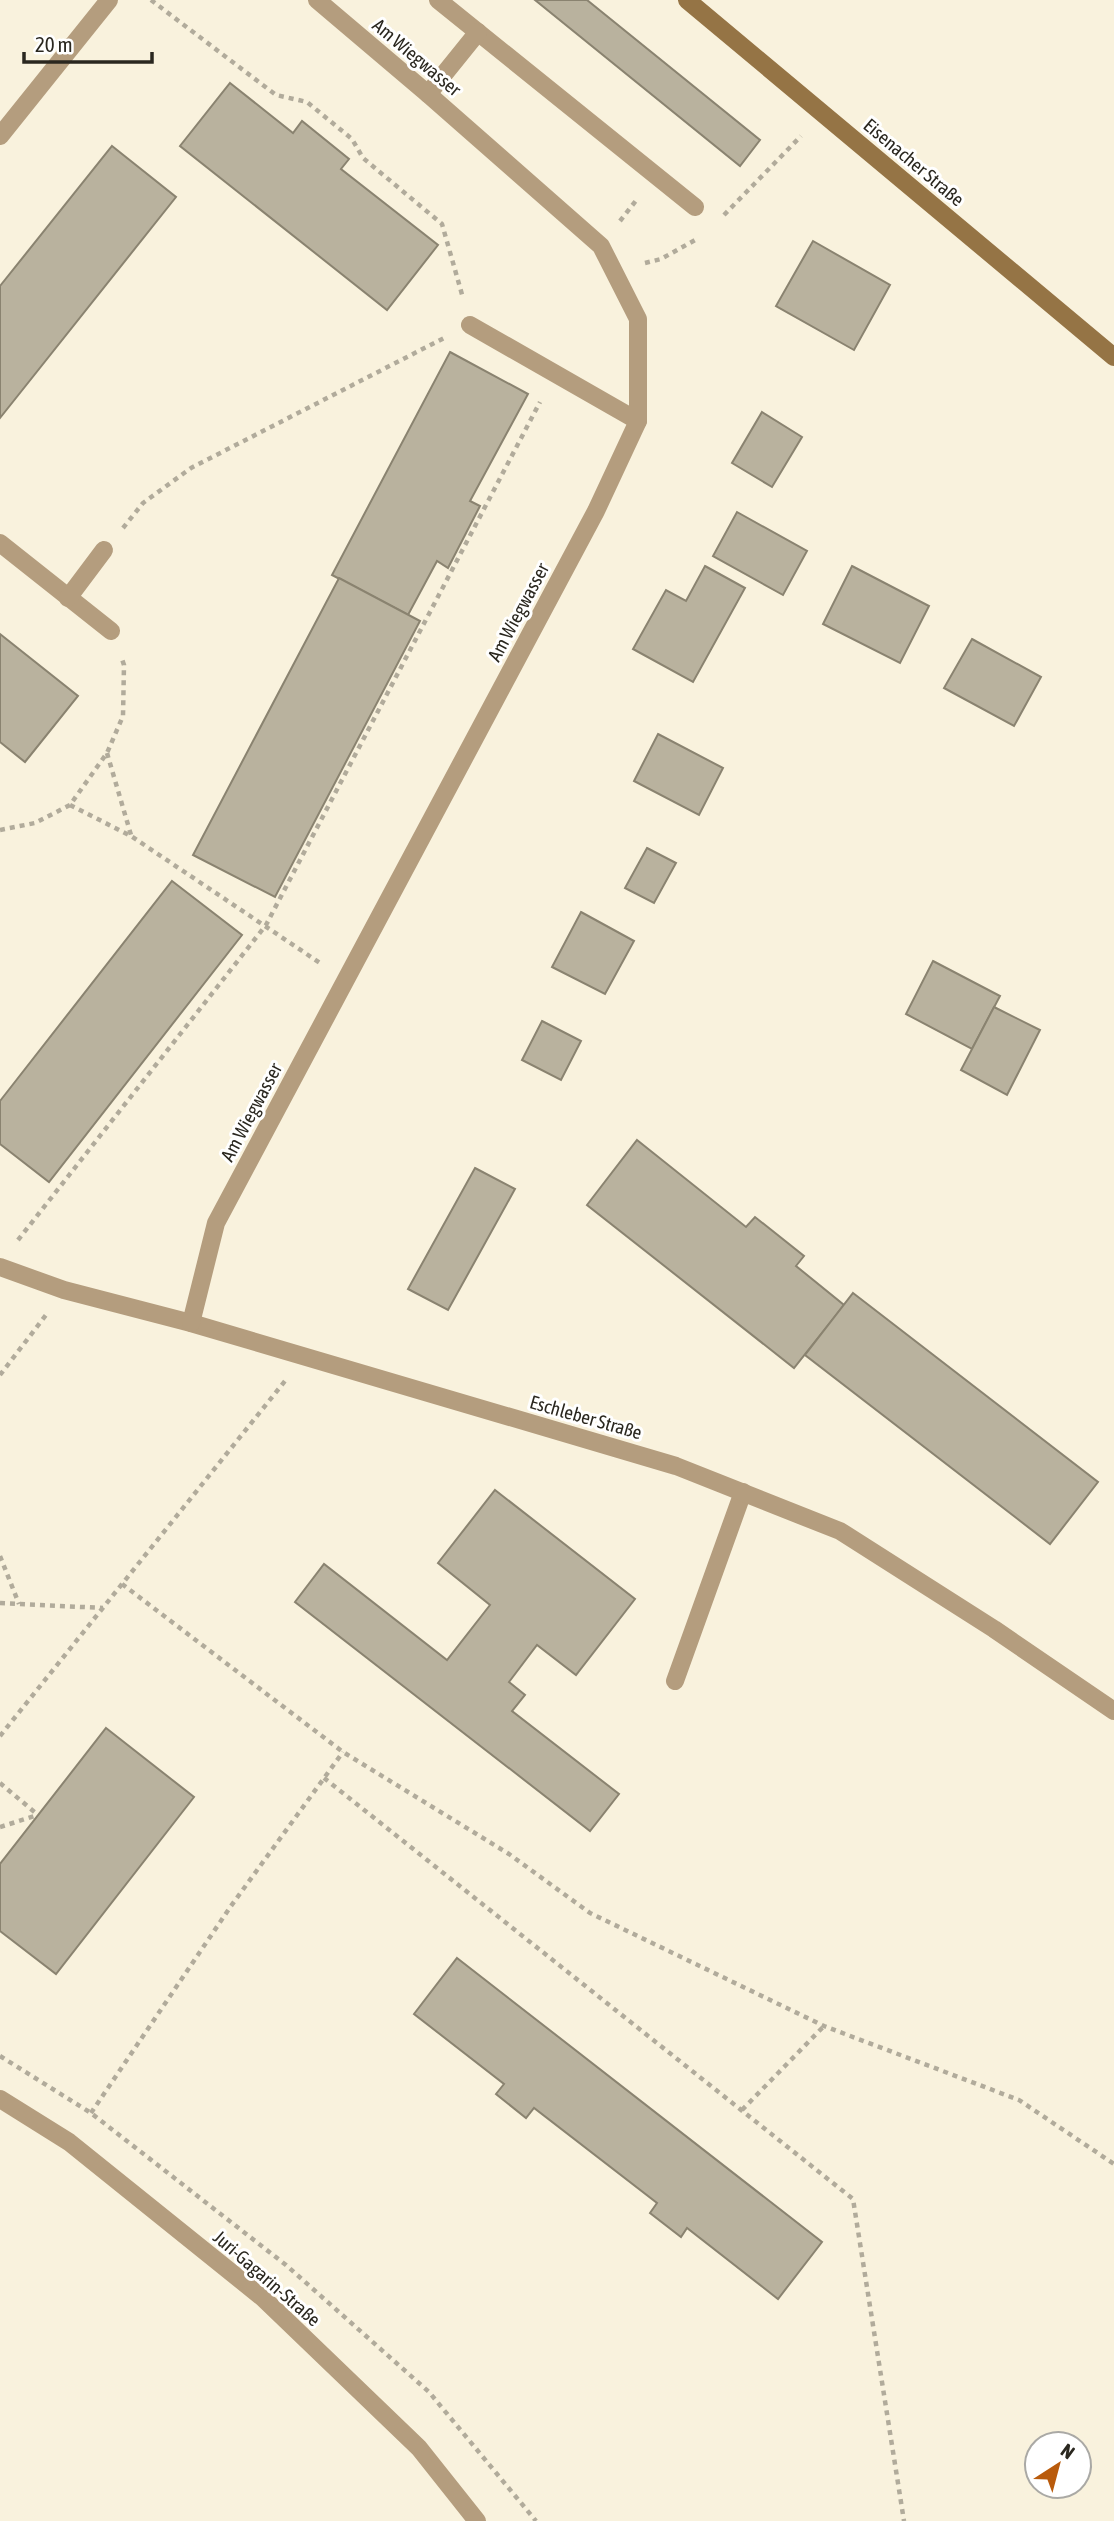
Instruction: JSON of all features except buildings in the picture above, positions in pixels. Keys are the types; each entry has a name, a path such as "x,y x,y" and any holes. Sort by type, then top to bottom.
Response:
{"main road":[{"name":"Eisenacher Straße","path":"687,0 1114,357"}],"street":[{"path":"0,136 109,0"},
{"name":"Am Wiegwasser","path":"191,1323 216,1223 596,512 638,421 638,319 601,246 317,0"},
{"path":"438,0 695,207"},
{"path":"428,94 478,32"},
{"path":"470,326 638,421"},
{"path":"0,543 111,631"},
{"path":"68,598 104,550"},
{"name":"Eschleber Straße","path":"0,1267 64,1290 191,1323 676,1466 841,1531 994,1629 1114,1711"},
{"path":"675,1681 743,1492"},
{"name":"Juri-Gagarin-Straße","path":"0,2099 69,2142 263,2298 419,2448 477,2521"}],"path":[{"path":"104,550 143,503 191,468 470,326 442,224 363,158 352,139 307,102 276,95 151,0"},
{"path":"601,246 655,175"},
{"path":"17,1241 266,925 555,374"},
{"path":"0,830 35,823 70,805 107,754 123,716 124,665 111,631"},
{"path":"107,754 131,836"},
{"path":"70,805 131,836 345,981"},
{"path":"0,1375 64,1290"},
{"path":"0,1737 305,1356"},
{"path":"0,1556 19,1604"},
{"path":"122,1584 343,1752 509,1854 590,1913 824,2026 1018,2101 1114,2164"},
{"path":"0,1603 103,1608"},
{"path":"91,2113 231,1906 343,1752"},
{"path":"324,1778 853,2199 904,2521"},
{"path":"0,1783 38,1815 0,1827"},
{"path":"741,2110 824,2026"}]}
